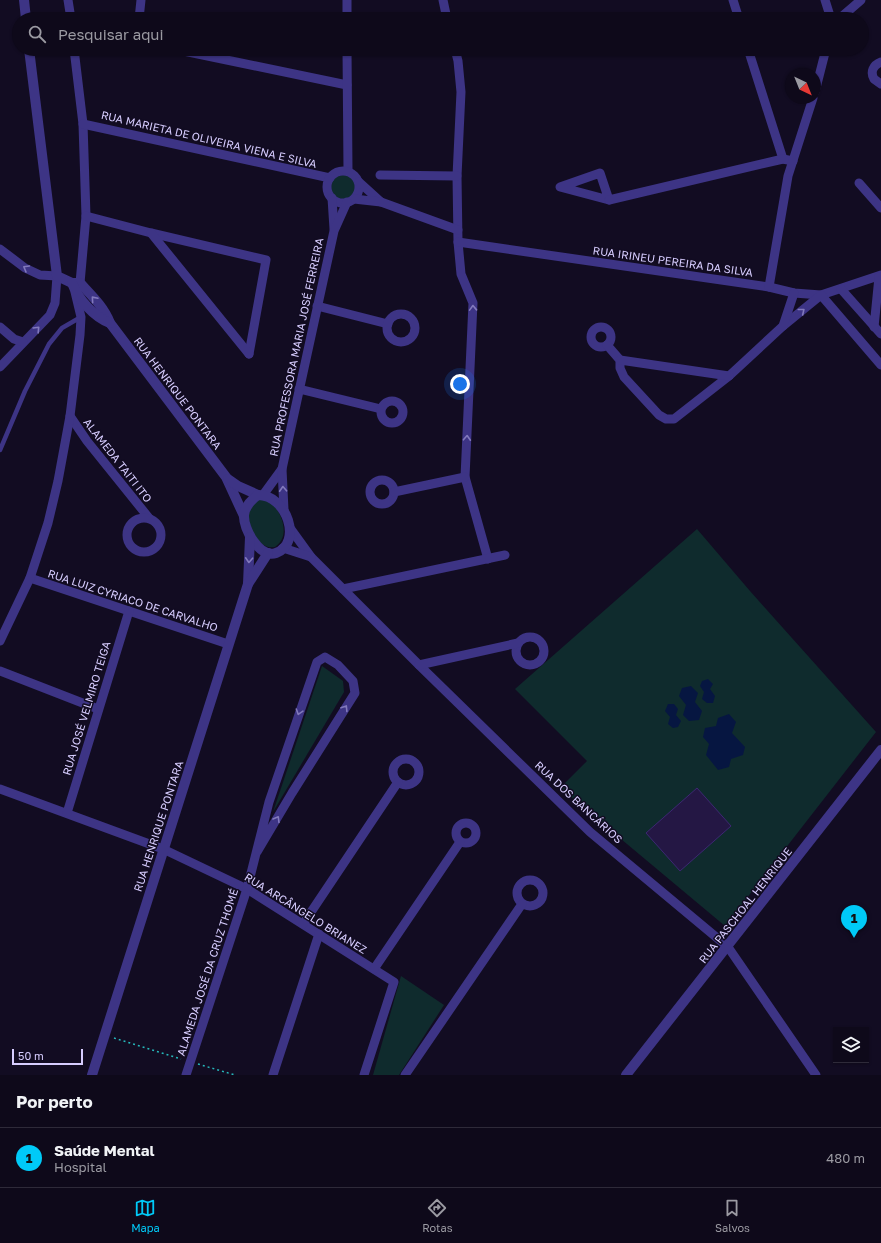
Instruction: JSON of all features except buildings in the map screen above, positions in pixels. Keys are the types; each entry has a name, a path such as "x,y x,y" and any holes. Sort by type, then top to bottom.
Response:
{"street":[{"path":"24,0 25,12"},
{"path":"68,0 69,12"},
{"path":"140,12 141,0"},
{"path":"347,0 347,12"},
{"path":"443,0 446,12"},
{"path":"733,0 737,12"},
{"path":"825,0 829,12"},
{"path":"847,12 861,0"},
{"path":"0,367 50,314 55,303 57,276 30,56"},
{"path":"0,641 30,578 48,523 58,481 70,416 81,317 76,286 86,216 83,124 75,56"},
{"path":"207,56 346,85"},
{"path":"347,56 348,171"},
{"path":"457,56 462,92 457,176 458,242 462,274 473,304 465,477 488,559"},
{"path":"750,56 783,158"},
{"path":"821,69 824,56"},
{"path":"881,62 875,66 872,72 874,79 881,84"},
{"path":"768,287 788,176 811,104"},
{"name":"RUA MARIETA DE OLIVEIRA VIENA E SILVA","path":"83,124 330,178"},
{"path":"609,200 600,173 560,187 609,200 783,158 793,161"},
{"path":"381,202 359,182 353,174 348,171 338,172 330,178 327,188 332,198 336,201 381,202 458,230"},
{"path":"380,175 457,176"},
{"path":"350,201 359,191 359,182"},
{"path":"859,183 881,208"},
{"name":"RUA PROFESSORA MARIA JOSÉ FERREIRA","path":"284,510 282,469 334,230 332,198"},
{"name":"RUA PROFESSORA MARIA JOSÉ FERREIRA","path":"334,230 350,201"},
{"path":"86,216 266,260 248,354 151,233"},
{"name":"RUA IRINEU PEREIRA DA SILVA","path":"458,242 768,287 794,293 821,295 880,276"},
{"path":"0,249 30,270 40,275 57,276 76,286"},
{"path":"874,327 880,276"},
{"name":"RUA HENRIQUE PONTARA","path":"76,286 106,313 110,323 226,477 244,516"},
{"path":"841,289 881,334"},
{"path":"783,326 794,293"},
{"path":"620,360 621,373 624,377 660,415 666,419 674,419 729,376 783,326 821,295 881,365"},
{"path":"317,306 388,324"},
{"path":"0,327 14,339 23,342"},
{"path":"606,345 620,360 729,376"},
{"path":"299,389 381,409"},
{"name":"ALAMEDA TAITI ITO","path":"70,416 87,441 149,518"},
{"name":"RUA PROFESSORA MARIA JOSÉ FERREIRA","path":"260,495 282,469"},
{"name":"RUA HENRIQUE PONTARA","path":"226,477 238,486 260,495"},
{"path":"394,492 465,477"},
{"path":"260,495 269,496 284,510 290,528 289,536 283,548 276,553 268,553 261,549 250,537 244,516 248,505 252,499 260,495"},
{"name":"RUA DOS BANCÁRIOS","path":"290,528 311,557 418,665 590,832 728,947 816,1075"},
{"name":"RUA HENRIQUE PONTARA","path":"248,584 250,537"},
{"name":"RUA DOS BANCÁRIOS","path":"283,548 311,557"},
{"name":"RUA HENRIQUE PONTARA","path":"92,1075 248,584 268,553"},
{"path":"343,589 505,555"},
{"name":"RUA LUIZ CYRIACO DE CARVALHO","path":"30,578 228,644"},
{"name":"RUA JOSÉ VELMIRO TEIGA","path":"67,813 129,611"},
{"path":"418,665 518,643"},
{"name":"ALAMEDA JOSÉ DA CRUZ THOMÉ","path":"186,1075 247,889 269,802 308,685 317,662 325,657 338,665 353,681 355,693 257,852"},
{"path":"0,671 98,709"},
{"name":"RUA PASCHOAL HENRIQUE","path":"626,1075 880,753"},
{"path":"303,924 398,782"},
{"name":"RUA ARCÂNGELO BRIANEZ","path":"0,789 163,848 247,889 394,982 364,1075"},
{"path":"374,969 460,842"},
{"path":"405,1075 522,904"},
{"path":"273,1075 319,934"}],"lane":[{"path":"0,450 25,391 50,344 62,328 81,317"}],"path":[{"path":"104,1035 235,1075"}],"green space":[{"path":"343,175 351,179 355,187 351,195 343,199 335,195 331,187 335,179"},
{"path":"262,499 267,499 270,501 283,522 284,533 279,543 275,547 268,547 262,544 253,533 250,526 249,512 254,503"},
{"path":"697,529 750,591 876,732 725,926 560,788 587,761 515,689"},
{"path":"322,666 343,681 344,692 273,812"},
{"path":"401,976 444,1005 399,1075 373,1075"}],"water":[{"path":"708,679 713,684 710,689 715,696 713,703 707,703 702,699 704,692 700,686 702,681"},
{"path":"691,686 698,693 695,702 702,711 699,720 689,721 683,715 686,705 679,696 682,688"},
{"path":"668,704 674,704 678,709 676,715 681,721 678,727 673,728 668,724 670,717 665,711"},
{"path":"729,714 736,722 732,733 745,747 743,755 731,759 729,767 718,770 706,755 709,744 703,737 705,728 716,726 718,718"}],"place":[{"name":"Saúde Mental","path":"854,938"}]}
